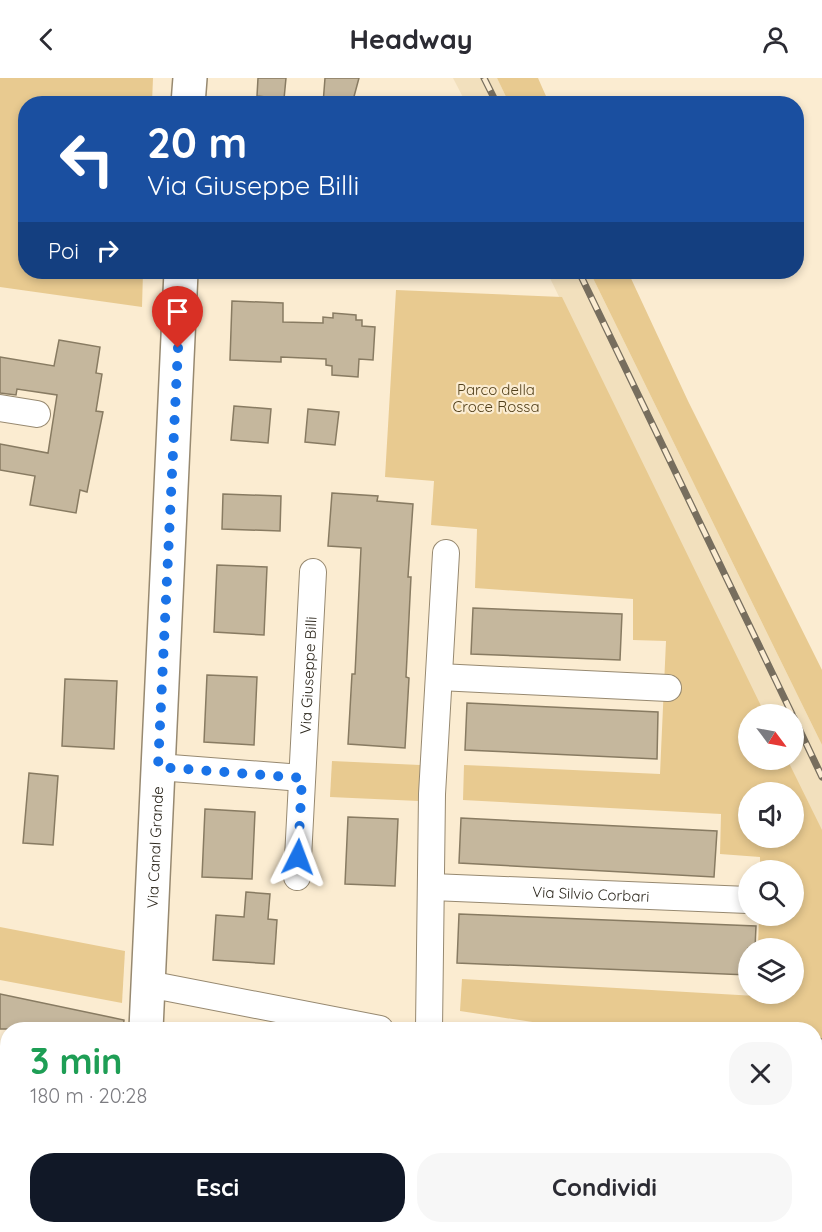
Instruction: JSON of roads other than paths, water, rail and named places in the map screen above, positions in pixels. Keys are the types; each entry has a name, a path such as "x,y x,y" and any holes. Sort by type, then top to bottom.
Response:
{"main road":[{"path":"189,96 190,78"},
{"name":"Via Canal Grande","path":"146,1022 181,279"}],"street":[{"path":"0,408 37,414"},
{"path":"429,1022 432,795 446,552"},
{"name":"Via Giuseppe Billi","path":"297,877 313,572"},
{"path":"439,677 668,688"},
{"path":"158,767 302,778"},
{"name":"Via Silvio Corbari","path":"432,887 738,900"},
{"path":"148,984 344,1022"}],"railway":[{"path":"484,78 493,96"},
{"path":"582,279 787,704"},
{"path":"804,739 822,777"}],"park label":[{"name":"Parco della Croce Rossa","path":"496,398"}]}
